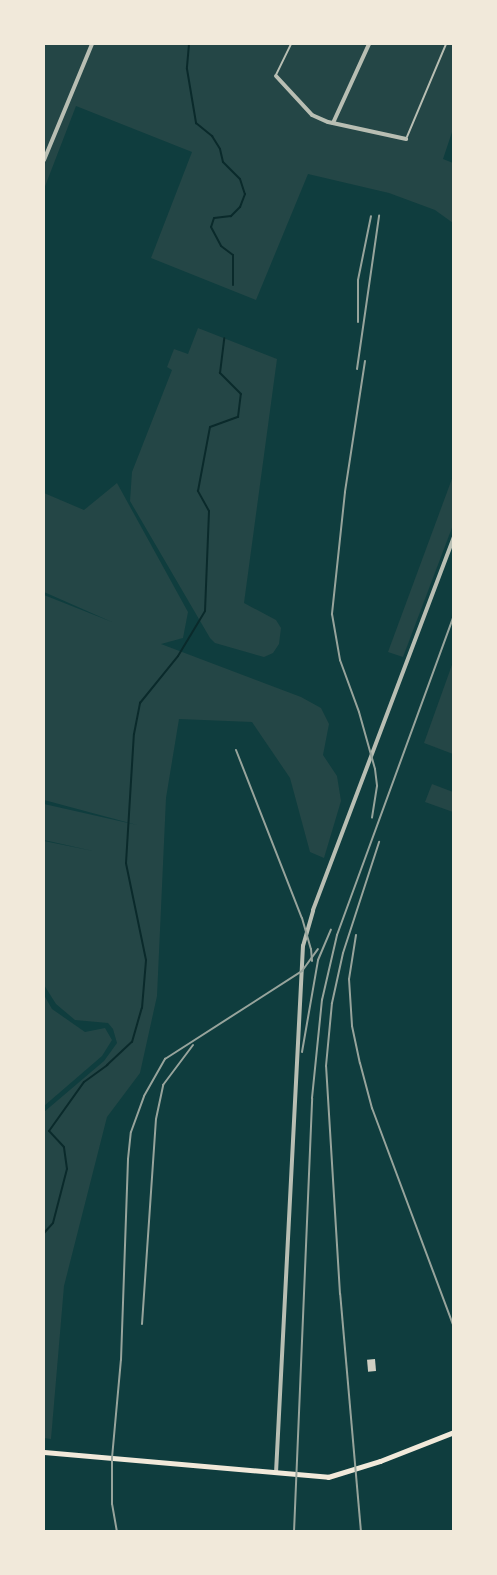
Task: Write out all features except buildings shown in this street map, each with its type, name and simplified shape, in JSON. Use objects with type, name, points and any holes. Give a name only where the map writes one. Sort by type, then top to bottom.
[{"type":"main road","points":[[44,1452],[328,1477],[339,1475],[453,1432]]},
{"type":"street","points":[[44,160],[92,44]]},
{"type":"street","points":[[333,123],[369,44]]},
{"type":"street","points":[[276,76],[312,115],[333,123],[406,139]]},
{"type":"street","points":[[276,1474],[303,946],[313,910],[453,537]]},
{"type":"lane","points":[[276,76],[291,44]]},
{"type":"lane","points":[[406,139],[446,44]]},
{"type":"shaded area","points":[[44,44],[453,44],[453,129],[443,159],[453,163],[453,223],[435,210],[389,193],[308,174],[256,300],[151,258],[192,152],[76,106],[44,189]]},
{"type":"shaded area","points":[[198,328],[277,359],[244,603],[276,620],[281,628],[279,644],[273,653],[264,657],[215,643],[210,638],[130,501],[132,472],[172,370],[167,367],[174,349],[188,354]]},
{"type":"shaded area","points":[[453,476],[453,525],[403,657],[388,652]]},
{"type":"shaded area","points":[[117,483],[188,612],[183,638],[161,644],[301,697],[321,708],[329,724],[323,755],[337,776],[341,801],[324,858],[310,852],[290,778],[252,722],[179,719],[166,798],[157,996],[140,1073],[107,1117],[64,1286],[51,1439],[44,1438],[44,1112],[104,1061],[117,1043],[113,1029],[108,1023],[75,1020],[56,1004],[44,985],[44,841],[93,851],[44,840],[44,804],[137,825],[44,800],[44,595],[112,622],[44,592],[44,493],[84,510]]},
{"type":"shaded area","points":[[453,662],[453,754],[424,743]]},
{"type":"shaded area","points":[[432,784],[453,792],[453,812],[425,802]]},
{"type":"shaded area","points":[[44,995],[52,1009],[85,1032],[105,1028],[112,1040],[102,1056],[44,1106]]},
{"type":"waterway","points":[[189,44],[187,69],[196,123],[212,136],[220,149],[223,162],[240,179],[245,194],[240,207],[231,216],[214,218],[211,227],[221,246],[233,255],[233,285]]},
{"type":"waterway","points":[[44,1233],[53,1223],[67,1169],[64,1147],[49,1131],[84,1082],[132,1042],[142,1008],[146,960],[126,863],[134,734],[140,703],[178,656],[205,611],[209,511],[198,491],[210,427],[238,417],[241,394],[220,373],[224,338]]},
{"type":"railway","points":[[358,322],[358,280],[371,216]]},
{"type":"railway","points":[[357,369],[379,216]]},
{"type":"railway","points":[[365,361],[345,492],[332,614],[340,660],[359,712],[375,769],[377,786],[372,818]]},
{"type":"railway","points":[[294,1532],[312,1098],[322,1000],[337,935],[454,616]]},
{"type":"railway","points":[[236,750],[302,918],[312,961]]},
{"type":"railway","points":[[361,1532],[340,1294],[326,1066],[332,1003],[343,953],[379,842]]},
{"type":"railway","points":[[302,1052],[318,960],[331,930]]},
{"type":"railway","points":[[356,935],[349,979],[352,1026],[360,1063],[372,1108],[454,1327]]},
{"type":"railway","points":[[117,1532],[112,1504],[112,1458],[121,1360],[128,1159],[131,1132],[144,1096],[165,1059],[302,971],[318,949]]},
{"type":"railway","points":[[142,1324],[156,1119],[163,1085],[193,1045]]}]
